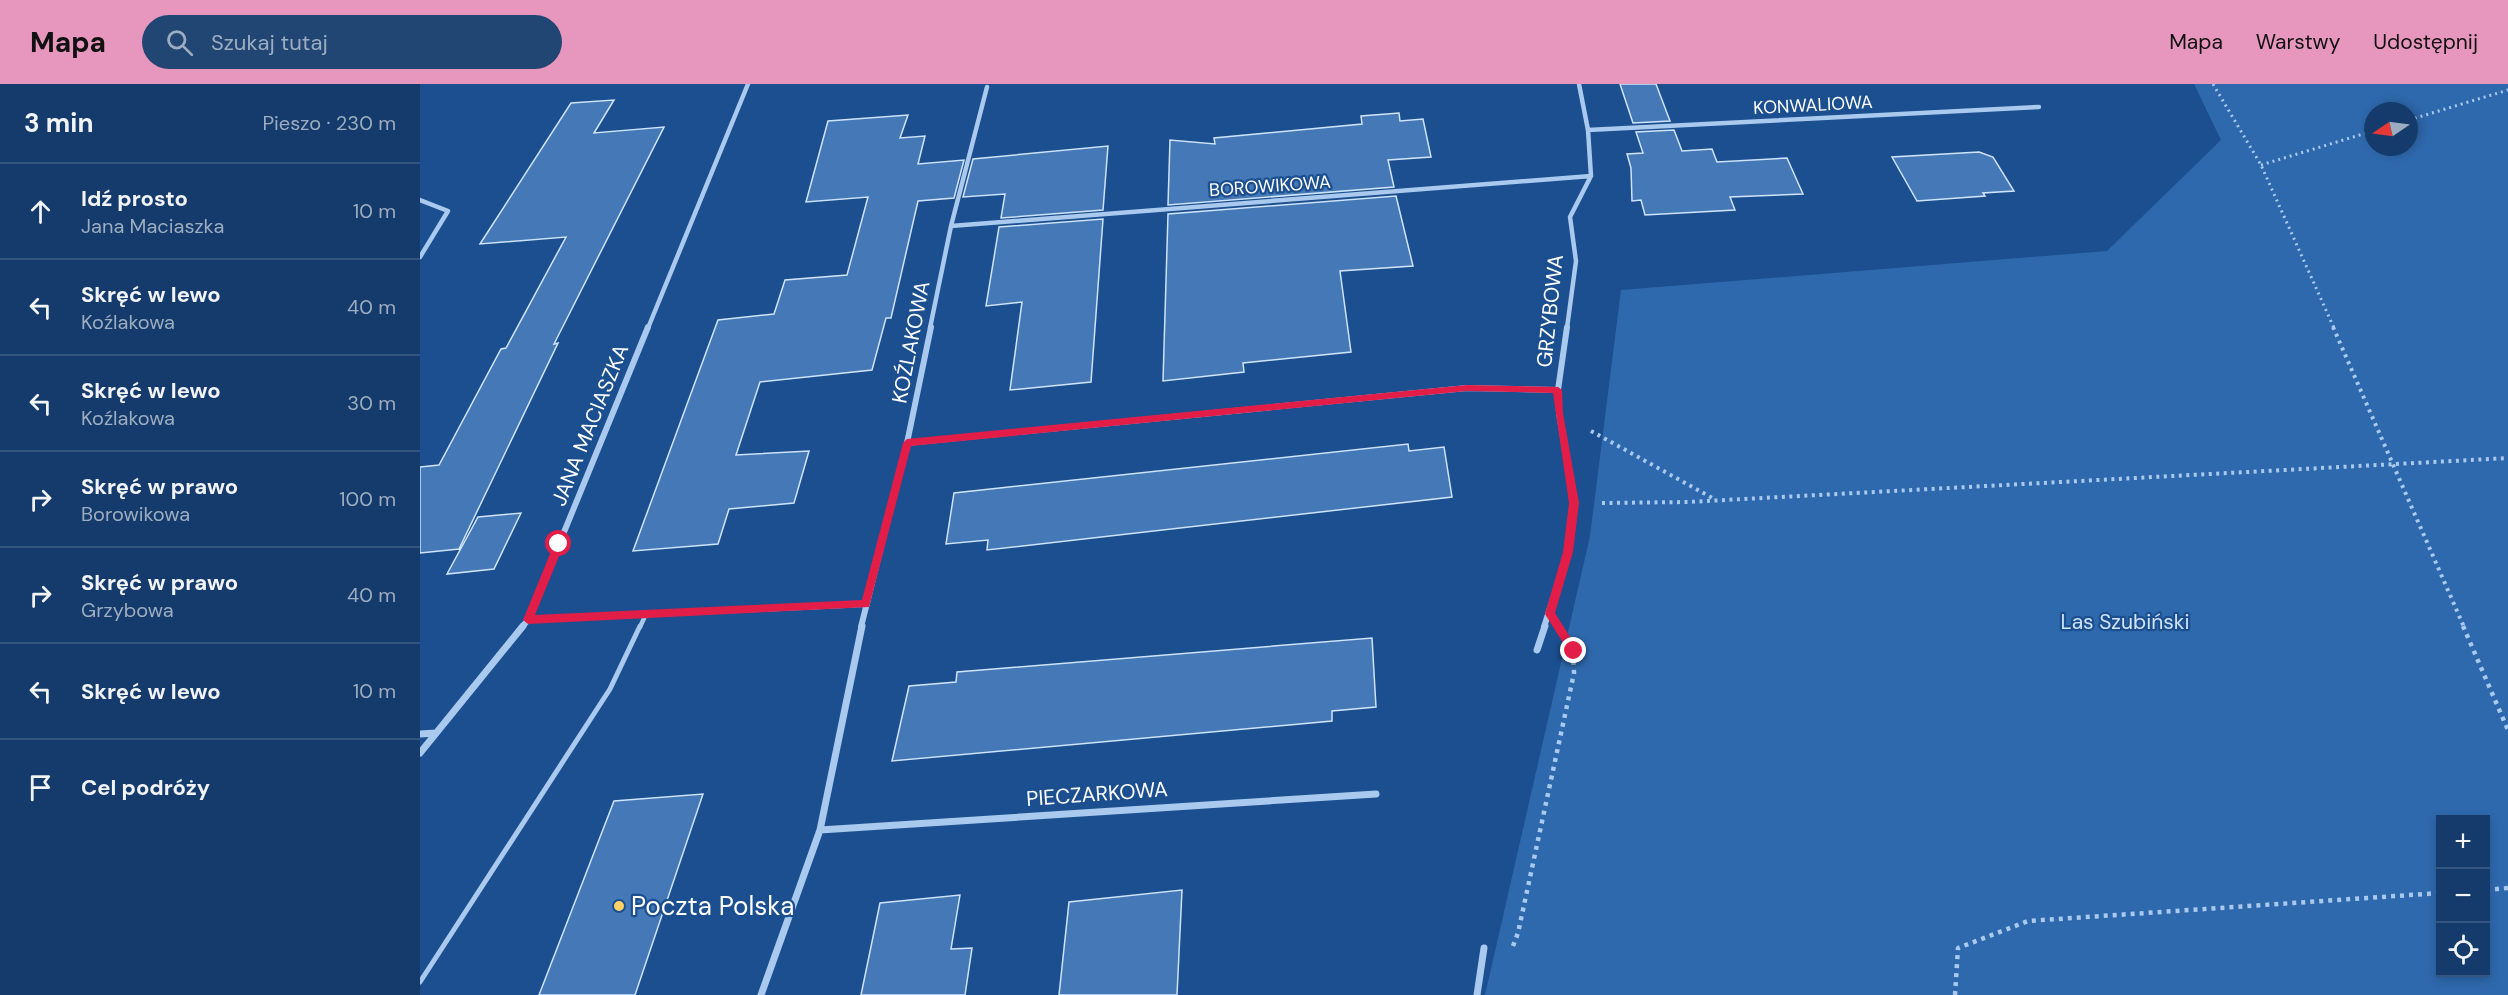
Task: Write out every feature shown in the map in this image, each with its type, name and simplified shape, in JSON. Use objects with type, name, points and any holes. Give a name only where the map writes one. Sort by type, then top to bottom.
[{"type":"street","name":"JANA MACIASZKA","points":[[420,753],[528,620],[747,84]]},
{"type":"street","points":[[1579,84],[1588,129],[1591,176]]},
{"type":"street","name":"KOŹLAKOWA","points":[[760,995],[820,830],[866,604],[907,443],[951,226],[987,87]]},
{"type":"street","name":"KONWALIOWA","points":[[1588,129],[2039,107]]},
{"type":"street","name":"BOROWIKOWA","points":[[951,226],[1591,176]]},
{"type":"street","name":"GRZYBOWA","points":[[1537,650],[1568,552],[1574,503],[1559,413],[1558,390],[1576,261],[1570,217],[1591,176]]},
{"type":"street","points":[[420,200],[448,211],[420,257]]},
{"type":"street","points":[[907,443],[1467,388],[1558,390]]},
{"type":"street","points":[[528,620],[866,604]]},
{"type":"street","points":[[420,734],[436,734]]},
{"type":"street","name":"PIECZARKOWA","points":[[820,830],[1376,794]]},
{"type":"street","points":[[1477,995],[1484,948]]},
{"type":"lane","points":[[420,982],[610,689],[646,614]]},
{"type":"path","points":[[2213,84],[2261,165],[2394,464],[2508,730]]},
{"type":"path","points":[[2418,117],[2508,90]]},
{"type":"path","points":[[2261,165],[2364,134]]},
{"type":"path","points":[[1559,413],[1718,501]]},
{"type":"path","points":[[1574,503],[1718,501],[2508,458]]},
{"type":"path","points":[[1511,952],[1518,933],[1574,673],[1574,651],[1550,614]]},
{"type":"path","points":[[2490,890],[2508,888]]},
{"type":"path","points":[[1955,995],[1958,948],[2028,921],[2436,893]]},
{"type":"green space","name":"Las Szubiński","points":[[2194,84],[2508,84],[2508,995],[1485,995],[1590,536],[1621,290],[2107,251],[2221,140]]},
{"type":"building","points":[[1620,84],[1656,84],[1670,121],[1633,123]]},
{"type":"building","points":[[614,100],[594,133],[664,127],[554,344],[558,343],[459,549],[420,553],[420,467],[439,465],[501,349],[506,348],[566,237],[480,244],[571,103]]},
{"type":"building","points":[[1399,113],[1400,121],[1423,119],[1431,157],[1388,160],[1394,187],[1168,205],[1170,140],[1215,144],[1214,138],[1362,124],[1361,116]]},
{"type":"building","points":[[908,115],[900,138],[925,136],[918,164],[964,160],[954,198],[918,201],[891,318],[886,318],[872,370],[760,382],[736,455],[809,451],[794,503],[729,509],[718,544],[633,551],[718,320],[774,314],[785,280],[847,275],[868,197],[806,202],[828,121]]},
{"type":"building","points":[[1674,130],[1682,151],[1712,149],[1717,162],[1787,158],[1803,194],[1730,197],[1735,210],[1645,215],[1641,200],[1632,201],[1631,168],[1627,154],[1643,153],[1636,132]]},
{"type":"building","points":[[1108,146],[1103,210],[1001,218],[1005,194],[963,197],[973,159]]},
{"type":"building","points":[[1979,152],[1993,157],[2014,191],[1983,193],[1985,196],[1917,201],[1892,157]]},
{"type":"building","points":[[1396,196],[1413,266],[1340,271],[1351,352],[1243,363],[1244,372],[1163,381],[1168,214]]},
{"type":"building","points":[[1103,219],[1091,382],[1010,390],[1022,302],[986,306],[999,227]]},
{"type":"building","points":[[1408,444],[1409,451],[1444,447],[1452,497],[987,550],[988,540],[946,544],[954,493]]},
{"type":"building","points":[[521,513],[494,569],[447,574],[478,517]]},
{"type":"building","points":[[1372,638],[1376,707],[1332,711],[1332,721],[892,761],[909,686],[956,682],[957,672]]},
{"type":"building","name":"Poczta Polska","points":[[703,794],[635,995],[539,995],[614,801]]},
{"type":"building","points":[[1182,890],[1177,995],[1059,995],[1069,902]]},
{"type":"building","points":[[960,895],[951,949],[972,948],[965,995],[861,995],[880,903]]},
{"type":"place","name":"Poczta Polska","points":[[619,906]]},
{"type":"route","points":[[559,544],[528,620],[866,604],[907,443],[1467,388],[1558,390],[1559,413],[1574,503],[1568,552],[1550,614],[1574,651]]}]
